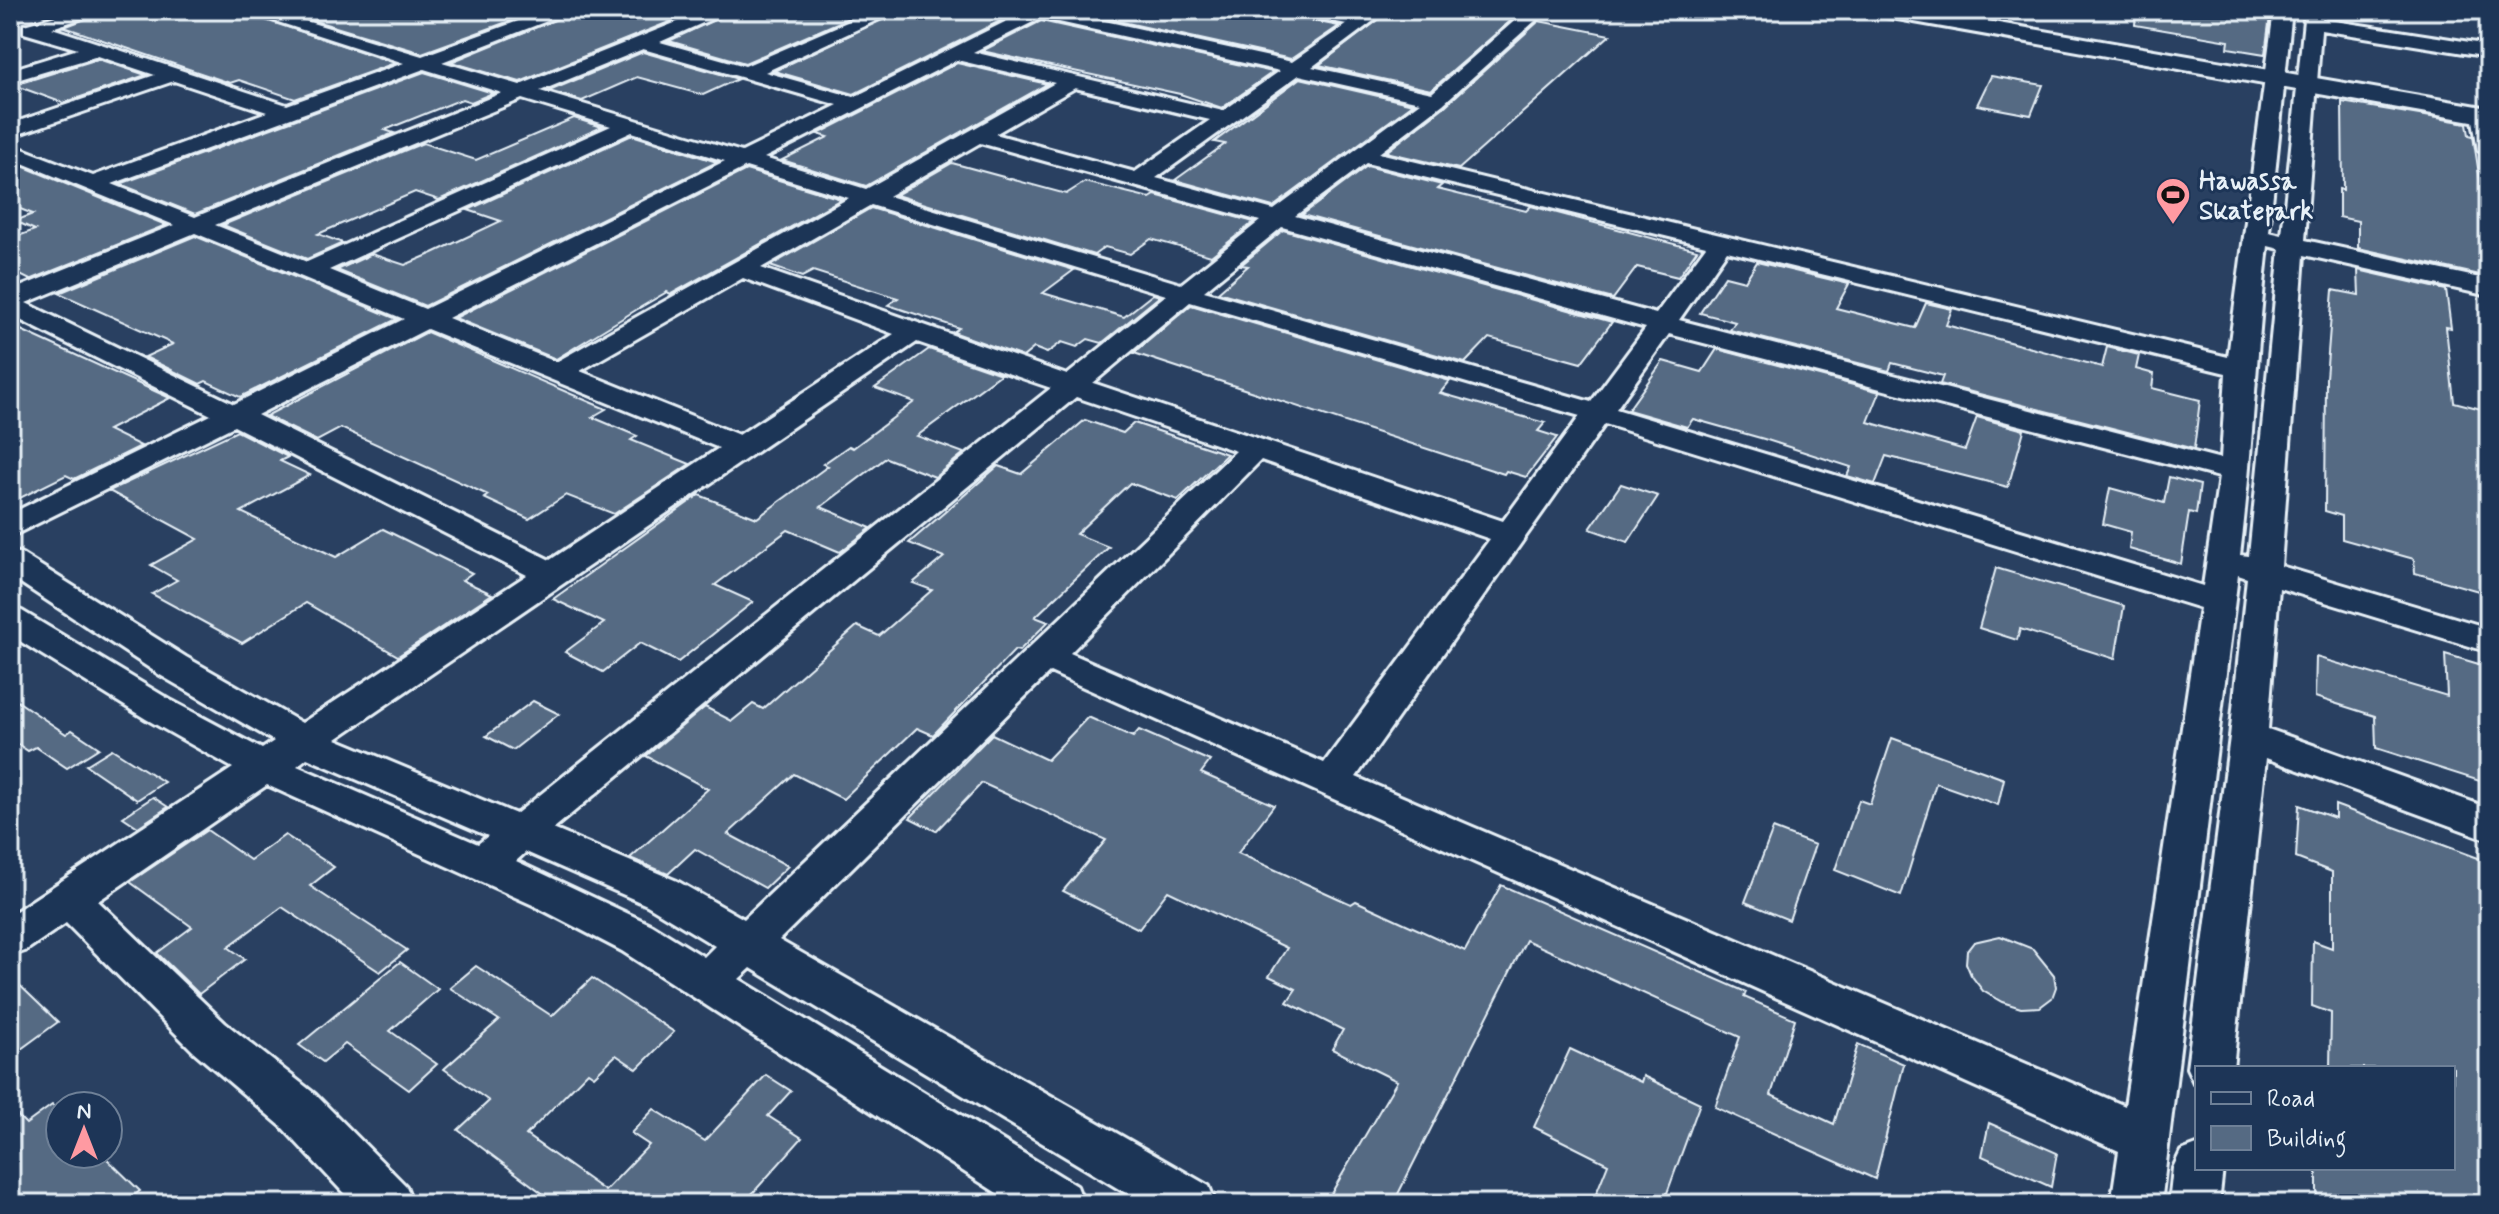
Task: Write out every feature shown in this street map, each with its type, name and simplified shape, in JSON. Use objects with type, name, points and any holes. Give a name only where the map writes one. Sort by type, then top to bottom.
[{"type":"main road","points":[[1886,10],[2292,76]]},
{"type":"main road","points":[[1944,10],[2487,112]]},
{"type":"street","points":[[10,35],[97,10]]},
{"type":"street","points":[[252,10],[1384,353],[1597,412],[2217,602]]},
{"type":"street","points":[[515,10],[539,19]]},
{"type":"street","points":[[93,183],[566,10]]},
{"type":"street","points":[[10,303],[193,225],[723,10]]},
{"type":"street","points":[[744,74],[890,10]]},
{"type":"street","points":[[1300,10],[1362,22]]},
{"type":"street","points":[[1140,179],[1379,10]]},
{"type":"street","points":[[483,864],[1279,217],[1365,156],[1436,100],[1538,10]]},
{"type":"street","points":[[2262,10],[2282,12],[2292,76]]},
{"type":"street","points":[[10,527],[1041,11],[1436,100]]},
{"type":"street","points":[[2210,1066],[2249,737],[2263,572],[2274,241],[2292,76],[2313,17],[2489,51]]},
{"type":"street","points":[[32,28],[287,112]]},
{"type":"street","points":[[641,43],[858,104]]},
{"type":"street","points":[[10,76],[97,50]]},
{"type":"street","points":[[955,54],[1227,118]]},
{"type":"street","points":[[10,131],[174,75]]},
{"type":"street","points":[[557,373],[1072,82]]},
{"type":"street","points":[[2487,112],[2489,150]]},
{"type":"street","points":[[307,271],[631,125]]},
{"type":"street","points":[[978,136],[1663,324],[2235,472]]},
{"type":"street","points":[[10,150],[742,447]]},
{"type":"street","points":[[1365,156],[2240,368]]},
{"type":"street","points":[[2274,241],[2489,288]]},
{"type":"street","points":[[2136,1204],[2235,472],[2240,368],[2274,241]]},
{"type":"street","points":[[1330,784],[1721,243]]},
{"type":"street","points":[[740,269],[914,332],[1509,534]]},
{"type":"street","points":[[10,303],[553,575]]},
{"type":"street","points":[[10,938],[914,332]]},
{"type":"street","points":[[707,982],[1157,548],[1257,447]]},
{"type":"street","points":[[2223,559],[2489,640]]},
{"type":"street","points":[[10,561],[173,666],[304,741],[662,893],[1191,1204]]},
{"type":"street","points":[[10,619],[159,710],[265,768],[483,864],[637,938],[1059,1204]]},
{"type":"street","points":[[1043,655],[1330,784],[1895,1026],[2146,1139]]},
{"type":"street","points":[[2249,737],[2489,824]]},
{"type":"street","points":[[70,900],[209,1037],[298,1110],[388,1204]]},
{"type":"street","points":[[2194,1204],[2198,1170]]},
{"type":"building","points":[[109,10],[238,10],[395,63],[295,99],[239,80],[230,83],[64,27]]},
{"type":"building","points":[[279,10],[540,10],[422,53]]},
{"type":"building","points":[[578,10],[699,10],[520,82],[451,62]]},
{"type":"building","points":[[735,10],[867,10],[745,63],[669,41]]},
{"type":"building","points":[[902,10],[1022,10],[854,94],[774,71]]},
{"type":"building","points":[[1068,10],[1288,10],[1293,17],[1339,26],[1291,59]]},
{"type":"building","points":[[1391,10],[1480,10],[1515,17],[1431,90],[1319,65]]},
{"type":"building","points":[[2136,10],[2231,10],[2270,16],[2265,54],[2228,48],[2229,41],[2135,25]]},
{"type":"building","points":[[1041,21],[1273,72],[1222,108],[1180,94],[982,51]]},
{"type":"building","points":[[1539,21],[1610,35],[1459,169],[1386,152],[1445,106]]},
{"type":"building","points":[[643,52],[738,79],[703,95],[637,77],[582,101],[549,91]]},
{"type":"building","points":[[98,59],[146,75],[63,103],[14,85]]},
{"type":"building","points":[[957,63],[1047,84],[866,186],[782,160],[828,137],[818,134]]},
{"type":"building","points":[[424,72],[493,93],[471,102],[462,99],[385,130],[394,133],[195,214],[120,184]]},
{"type":"building","points":[[1991,76],[2043,85],[2031,115],[1977,105]]},
{"type":"building","points":[[1300,78],[1413,104],[1273,207],[1175,180],[1225,144],[1214,142]]},
{"type":"building","points":[[2342,102],[2467,123],[2469,135],[2473,136],[2489,236],[2489,277],[2358,248],[2358,221],[2339,217],[2339,189],[2343,190]]},
{"type":"building","points":[[574,118],[602,127],[439,200],[415,192],[318,234],[343,243],[307,259],[223,225],[423,143],[476,160]]},
{"type":"building","points":[[632,135],[717,162],[425,306],[337,270],[372,254],[405,265],[433,253],[501,221],[468,210]]},
{"type":"building","points":[[10,161],[166,225],[30,280],[10,270],[10,239],[35,230],[15,221],[33,214],[10,205]]},
{"type":"building","points":[[952,163],[1066,194],[1085,182],[1150,198],[1155,195],[1254,222],[1211,256],[1151,239],[1130,254],[1105,247],[1094,255],[896,195]]},
{"type":"building","points":[[1367,166],[1442,185],[1437,189],[1526,211],[1531,206],[1697,250],[1678,277],[1637,267],[1613,299],[1302,215]]},
{"type":"building","points":[[746,170],[841,199],[671,294],[667,292],[556,359],[455,318]]},
{"type":"building","points":[[871,208],[1074,270],[1043,293],[1124,317],[1153,294],[1160,296],[1102,343],[1088,339],[1077,347],[1062,342],[1047,353],[1034,348],[1023,357],[953,332],[959,328],[888,305],[898,298],[813,271],[802,277],[770,266]]},
{"type":"building","points":[[1283,230],[1612,322],[1581,363],[1489,338],[1465,363],[1218,292],[1248,266],[1241,265]]},
{"type":"building","points":[[195,236],[397,319],[240,397],[206,381],[200,384],[145,357],[173,344],[59,293]]},
{"type":"building","points":[[1757,262],[1849,284],[1836,308],[1915,328],[1926,303],[1952,309],[1946,325],[2102,367],[2107,347],[2139,355],[2136,369],[2154,374],[2152,388],[2200,400],[2194,449],[1940,384],[1943,376],[1892,363],[1889,371],[1730,330],[1735,322],[1700,313],[1725,276],[1745,281]]},
{"type":"building","points":[[2358,270],[2446,290],[2451,328],[2446,327],[2454,402],[2489,411],[2489,594],[2415,573],[2414,559],[2342,539],[2342,516],[2325,511],[2326,378],[2333,290],[2359,295]]},
{"type":"building","points":[[1191,305],[1450,381],[1440,393],[1545,423],[1538,431],[1557,437],[1526,477],[1506,471],[1504,474],[1134,353]]},
{"type":"building","points":[[10,325],[170,398],[108,430],[141,446],[74,479],[66,475],[10,503]]},
{"type":"building","points":[[427,332],[606,409],[592,417],[637,436],[631,440],[690,464],[614,514],[566,495],[529,519],[484,498],[488,495],[341,428],[317,441],[266,416]]},
{"type":"building","points":[[929,349],[1001,374],[917,436],[964,453],[935,477],[886,458],[821,507],[871,528],[840,552],[788,530],[715,585],[753,602],[678,662],[640,643],[603,672],[565,652],[604,623],[553,599],[699,495],[757,518],[828,466],[823,464],[849,446],[853,448],[914,402],[875,388]]},
{"type":"building","points":[[1717,349],[1880,392],[1868,422],[1965,450],[1977,417],[2024,430],[2008,487],[1886,456],[1875,484],[1847,476],[1851,467],[1764,439],[1693,419],[1687,427],[1628,410],[1663,361],[1702,372]]},
{"type":"building","points":[[1085,420],[1123,433],[1134,423],[1227,454],[1178,500],[1130,483],[1076,534],[1109,547],[1035,617],[1048,622],[1019,651],[1015,650],[933,735],[917,728],[843,799],[794,774],[728,834],[788,866],[765,888],[695,849],[668,874],[630,858],[708,789],[646,756],[705,707],[732,721],[753,704],[763,709],[857,626],[879,636],[932,590],[913,583],[944,557],[909,543],[998,466],[1021,474]]},
{"type":"building","points":[[237,431],[288,457],[280,461],[310,475],[241,512],[336,557],[383,529],[472,573],[462,580],[492,594],[398,656],[306,603],[242,643],[152,594],[177,580],[151,565],[198,539],[109,491]]},
{"type":"building","points":[[2169,477],[2200,485],[2196,514],[2189,512],[2181,564],[2129,549],[2131,532],[2103,524],[2110,488],[2164,503]]},
{"type":"building","points":[[1621,484],[1658,496],[1628,542],[1590,529]]},
{"type":"building","points":[[1996,568],[2124,606],[2115,659],[2020,629],[2017,640],[1979,628]]},
{"type":"building","points":[[2445,654],[2489,667],[2489,784],[2376,748],[2375,716],[2315,697],[2316,657],[2447,696]]},
{"type":"building","points":[[10,696],[66,734],[72,730],[99,748],[67,768],[36,747],[28,751],[10,739]]},
{"type":"building","points":[[533,701],[559,714],[513,750],[486,736]]},
{"type":"building","points":[[1088,717],[1133,737],[1139,730],[1210,761],[1201,773],[1274,805],[1238,853],[1351,904],[1356,901],[1465,951],[1501,885],[1746,992],[1744,997],[1795,1019],[1771,1095],[1834,1124],[1858,1044],[1904,1064],[1875,1179],[1715,1107],[1740,1037],[1526,940],[1393,1204],[1325,1204],[1397,1081],[1332,1049],[1343,1030],[1287,1002],[1296,989],[1269,976],[1287,948],[1168,891],[1139,929],[1063,891],[1106,840],[982,783],[936,831],[910,818],[992,734],[1047,760]]},
{"type":"building","points":[[1892,738],[2004,779],[1998,805],[1936,783],[1901,896],[1835,870],[1859,800],[1870,804]]},
{"type":"building","points":[[112,749],[164,782],[137,800],[86,765]]},
{"type":"building","points":[[153,797],[168,807],[138,827],[123,817]]},
{"type":"building","points":[[2299,805],[2335,818],[2335,805],[2489,862],[2489,1050],[2485,1050],[2489,1204],[2317,1204],[2317,1170],[2455,1170],[2455,1066],[2330,1066],[2331,1013],[2312,1006],[2313,941],[2332,948],[2332,872],[2296,858]]},
{"type":"building","points":[[1773,829],[1815,845],[1789,920],[1745,902]]},
{"type":"building","points":[[207,830],[250,860],[285,835],[334,867],[310,886],[407,950],[380,972],[282,907],[228,947],[245,959],[199,994],[157,953],[192,927],[130,882]]},
{"type":"building","points":[[2000,936],[2033,949],[2054,975],[2056,987],[2052,998],[2040,1007],[2021,1008],[2002,1002],[1983,991],[1971,975],[1966,963],[1967,951],[1974,942]]},
{"type":"building","points":[[400,962],[438,989],[390,1031],[437,1064],[409,1090],[345,1044],[323,1062],[299,1045]]},
{"type":"building","points":[[476,966],[552,1016],[592,978],[674,1032],[637,1069],[616,1055],[594,1076],[588,1072],[526,1135],[605,1191],[649,1145],[631,1133],[654,1109],[705,1141],[766,1075],[791,1091],[768,1116],[802,1138],[743,1204],[557,1204],[458,1130],[489,1101],[444,1069],[499,1020],[450,988]]},
{"type":"building","points":[[10,976],[58,1022],[10,1057]]},
{"type":"building","points":[[1570,1049],[1641,1082],[1643,1076],[1700,1103],[1663,1204],[1616,1204],[1596,1194],[1608,1164],[1534,1127]]},
{"type":"building","points":[[10,1108],[26,1124],[44,1111],[44,1170],[118,1170],[140,1191],[123,1204],[10,1204]]},
{"type":"building","points":[[1989,1123],[2057,1153],[2051,1187],[1982,1156]]},
{"type":"place","name":"Hawassa Skatepark","points":[[2173,226]]}]
